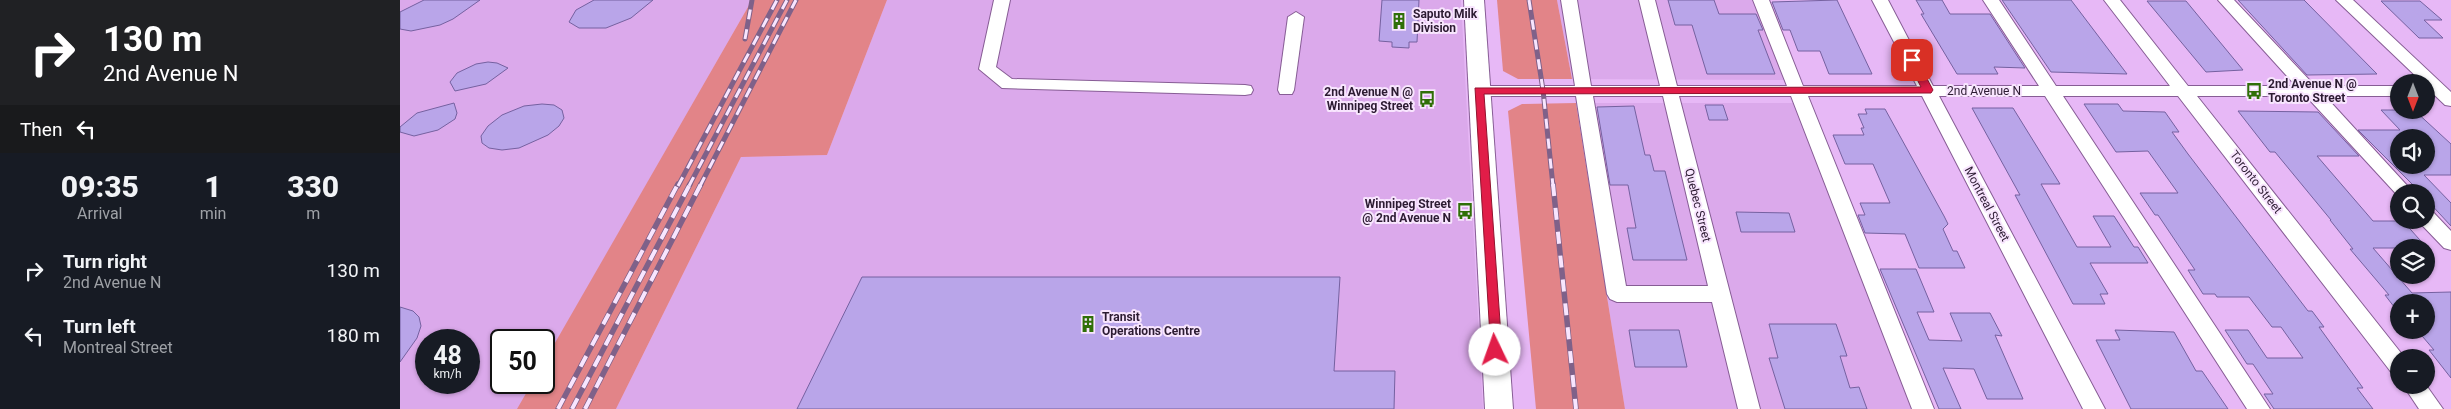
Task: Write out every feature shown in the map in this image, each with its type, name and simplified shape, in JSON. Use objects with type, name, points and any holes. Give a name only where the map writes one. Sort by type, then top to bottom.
[{"type":"main road","points":[[1474,0],[1498,409]]},
{"type":"street","points":[[1002,0],[987,69],[1008,84],[1245,90]]},
{"type":"street","points":[[1569,0],[1617,294],[1720,294]]},
{"type":"street","name":"Quebec Street","points":[[1647,0],[1749,409]]},
{"type":"street","points":[[1762,0],[1923,409]]},
{"type":"street","name":"Montreal Street","points":[[1880,0],[2094,409]]},
{"type":"street","points":[[1991,0],[2259,409]]},
{"type":"street","name":"Toronto Street","points":[[2112,0],[2390,354]]},
{"type":"street","points":[[2226,0],[2396,184]]},
{"type":"street","points":[[2344,0],[2442,93]]},
{"type":"street","points":[[1286,90],[1296,17]]},
{"type":"street","name":"2nd Avenue N","points":[[1479,91],[2390,91]]},
{"type":"street","points":[[2435,226],[2451,243]]},
{"type":"street","points":[[2421,394],[2432,409]]},
{"type":"shaded area","points":[[400,0],[752,0],[555,344],[555,329],[490,329],[490,394],[527,394],[518,409],[400,409]]},
{"type":"shaded area","points":[[752,0],[887,0],[827,155],[741,157],[616,409],[517,409],[526,394],[555,394],[555,343]]},
{"type":"shaded area","points":[[887,0],[1461,0],[1483,409],[616,409],[741,157],[827,155]]},
{"type":"shaded area","points":[[1497,0],[1557,0],[1572,79],[1518,79],[1503,71]]},
{"type":"shaded area","points":[[1557,0],[1755,0],[1786,80],[1572,79]]},
{"type":"shaded area","points":[[1576,103],[1796,103],[1913,409],[1625,409]]},
{"type":"shaded area","points":[[1576,103],[1625,409],[1536,409],[1508,111],[1522,104]]},
{"type":"building","points":[[424,0],[480,0],[453,19],[440,25],[411,31],[400,29],[400,12]]},
{"type":"building","points":[[594,0],[653,0],[631,18],[606,28],[579,28],[569,22],[576,10]]},
{"type":"building","name":"Saputo Milk Division","points":[[1382,0],[1419,0],[1417,42],[1409,42],[1409,48],[1392,47],[1392,42],[1379,41]]},
{"type":"building","points":[[1668,0],[1714,0],[1719,14],[1756,14],[1763,30],[1758,30],[1775,74],[1707,74],[1692,25],[1675,25]]},
{"type":"building","points":[[1837,0],[1872,74],[1829,74],[1820,51],[1798,51],[1790,30],[1783,30],[1772,2]]},
{"type":"building","points":[[1916,0],[1942,0],[1950,14],[1990,14],[2025,68],[1994,67],[1998,74],[1957,74],[1921,14],[1924,14]]},
{"type":"building","points":[[2002,0],[2071,0],[2127,74],[2051,72]]},
{"type":"building","points":[[2238,0],[2304,0],[2377,74],[2307,75]]},
{"type":"building","points":[[2147,1],[2186,1],[2243,70],[2206,72]]},
{"type":"building","points":[[2381,1],[2420,1],[2442,20],[2424,20],[2443,38],[2419,38]]},
{"type":"building","points":[[497,63],[508,68],[486,84],[455,91],[450,82],[457,73],[476,64]]},
{"type":"building","points":[[454,103],[457,113],[455,119],[438,130],[414,136],[400,132],[400,127],[417,113]]},
{"type":"building","points":[[2084,104],[2118,104],[2123,111],[2165,112],[2179,132],[2172,132],[2188,154],[2308,311],[2312,311],[2324,327],[2319,327],[2363,388],[2357,388],[2373,409],[2274,409],[2264,394],[2273,394],[2253,364],[2247,364],[2225,330],[2248,330],[2267,358],[2303,358],[2281,327],[2272,327],[2249,297],[2217,297],[2215,294],[2203,294],[2188,270],[2195,270],[2158,215],[2155,215],[2140,193],[2178,193],[2148,151],[2116,152]]},
{"type":"building","points":[[554,105],[562,110],[564,118],[559,126],[548,135],[519,148],[502,150],[489,148],[482,143],[481,136],[488,126],[502,115],[524,106]]},
{"type":"building","points":[[1705,105],[1723,105],[1728,120],[1709,120]]},
{"type":"building","points":[[1634,106],[1645,155],[1650,155],[1654,171],[1665,171],[1687,260],[1633,260],[1627,228],[1636,228],[1628,185],[1610,185],[1597,107]]},
{"type":"building","points":[[1972,108],[2013,108],[2060,184],[2041,184],[2077,247],[2111,247],[2093,216],[2114,216],[2134,247],[2138,247],[2148,263],[2090,263],[2108,294],[2100,294],[2105,304],[2073,304],[2015,195],[2020,195]]},
{"type":"building","points":[[1865,109],[1885,109],[1944,216],[1948,224],[1943,229],[1953,251],[1957,251],[1965,268],[1919,268],[1905,234],[1865,233],[1858,215],[1865,215],[1860,203],[1890,203],[1873,164],[1845,164],[1833,135],[1864,135],[1861,128],[1864,128],[1858,114],[1867,114]]},
{"type":"building","points":[[2381,110],[2390,110],[2390,119],[2424,119],[2435,129],[2399,129]]},
{"type":"building","points":[[2238,111],[2318,112],[2359,156],[2317,156],[2373,221],[2390,221],[2390,229],[2410,229],[2419,239],[2390,239],[2390,248],[2373,248],[2390,268],[2390,284],[2404,284],[2412,293],[2451,292],[2451,378],[2435,358],[2435,349],[2425,339],[2435,339],[2435,294],[2390,294],[2390,302],[2385,295],[2389,295],[2350,249],[2353,249],[2331,220],[2275,152],[2270,152]]},
{"type":"building","points":[[2435,129],[2451,144],[2451,175],[2424,175],[2433,184],[2412,184],[2402,174],[2435,174]]},
{"type":"building","points":[[2358,130],[2390,130],[2390,162]]},
{"type":"building","points":[[2435,186],[2451,203],[2451,226],[2435,209]]},
{"type":"building","points":[[1736,212],[1789,213],[1795,232],[1741,232]]},
{"type":"building","points":[[1880,269],[1916,269],[1934,312],[1917,312],[1929,340],[1962,341],[1950,313],[1990,313],[2002,336],[1995,335],[2023,399],[1987,399],[1974,369],[1943,368],[1961,409],[1939,409]]},
{"type":"building","name":"Transit Operations Centre","points":[[862,277],[1340,277],[1334,371],[1395,371],[1394,409],[797,409]]},
{"type":"building","points":[[400,307],[413,311],[419,317],[421,326],[420,329],[415,329],[415,341],[400,362]]},
{"type":"building","points":[[1769,324],[1836,324],[1847,356],[1840,356],[1850,388],[1859,387],[1867,409],[1785,409],[1769,358],[1778,358]]},
{"type":"building","points":[[1629,330],[1679,330],[1687,367],[1635,367]]},
{"type":"building","points":[[2115,330],[2174,332],[2196,371],[2202,371],[2228,409],[2131,409],[2096,340],[2120,340]]},
{"type":"railway","points":[[745,39],[752,0]]},
{"type":"railway","points":[[678,186],[777,0]]},
{"type":"railway","points":[[689,186],[787,0]]},
{"type":"railway","points":[[700,186],[796,0]]},
{"type":"railway","points":[[1529,0],[1543,90],[1553,186]]},
{"type":"railway","points":[[558,409],[678,184]]},
{"type":"railway","points":[[572,409],[690,184]]},
{"type":"railway","points":[[585,409],[701,184]]},
{"type":"railway","points":[[1553,184],[1576,409]]},
{"type":"place","name":"Saputo Milk Division","points":[[1399,21]]},
{"type":"place","name":"2nd Avenue N @ Toronto Street","points":[[2254,91]]},
{"type":"place","name":"2nd Avenue N @ Winnipeg Street","points":[[1427,99]]},
{"type":"place","name":"Winnipeg Street @ 2nd Avenue N","points":[[1465,211]]},
{"type":"place","name":"Transit Operations Centre","points":[[1088,324]]},
{"type":"route","points":[[1495,350],[1479,91],[1928,90],[1912,60]]}]
